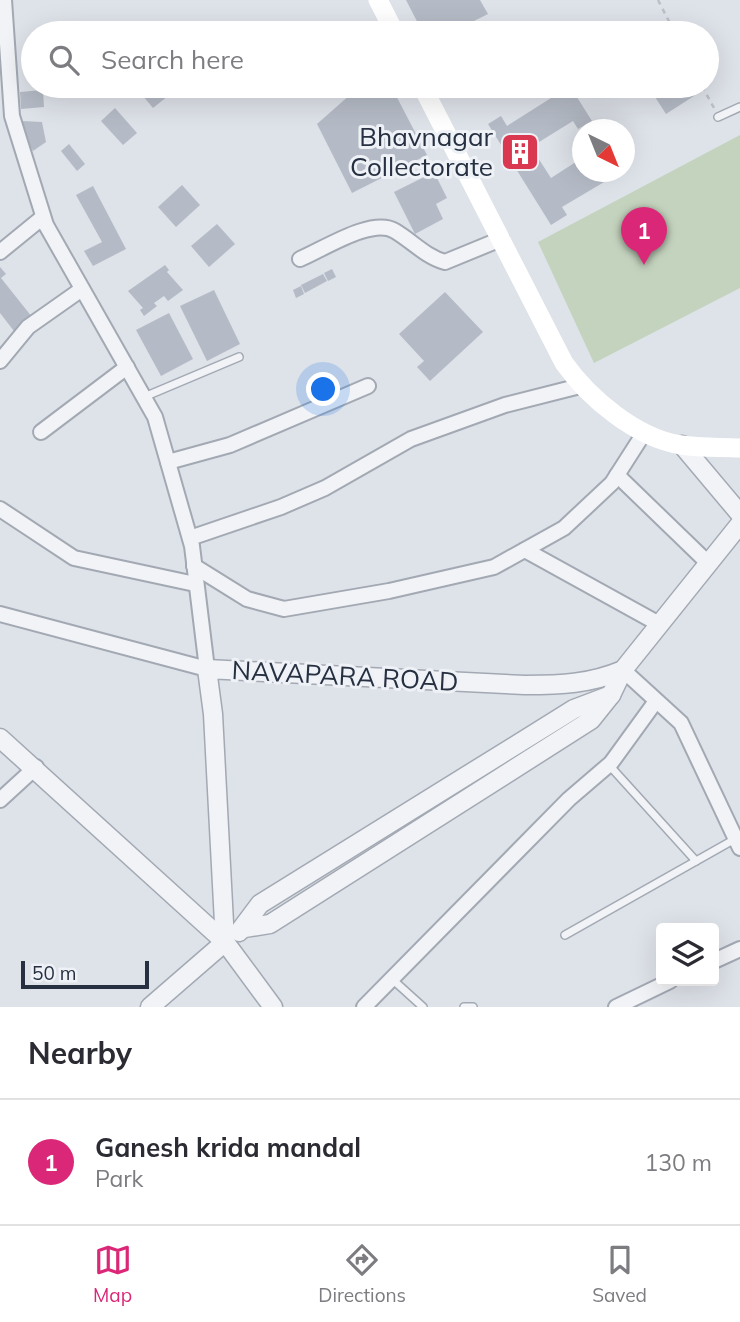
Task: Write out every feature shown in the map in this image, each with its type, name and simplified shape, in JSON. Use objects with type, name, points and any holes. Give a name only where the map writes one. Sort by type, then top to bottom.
[{"type":"main road","points":[[378,0],[389,21]]},
{"type":"main road","points":[[428,98],[564,363],[580,386],[644,433],[682,445],[740,448]]},
{"type":"street","points":[[0,614],[207,669],[190,538],[155,416],[43,217],[12,116],[4,0]]},
{"type":"street","points":[[0,252],[43,217]]},
{"type":"street","points":[[300,259],[374,226],[389,228],[436,260],[445,262],[501,239]]},
{"type":"street","points":[[0,361],[28,327],[82,289]]},
{"type":"street","points":[[41,432],[127,368]]},
{"type":"street","points":[[168,462],[230,444],[368,386]]},
{"type":"street","points":[[190,538],[281,507],[325,488],[411,439],[505,405],[580,386]]},
{"type":"street","points":[[194,566],[247,599],[284,609],[389,591],[494,566],[564,528],[617,475],[644,433]]},
{"type":"street","points":[[682,445],[740,514]]},
{"type":"street","points":[[617,475],[708,563]]},
{"type":"street","points":[[0,509],[74,558],[195,584]]},
{"type":"street","points":[[150,1007],[244,928],[270,924],[591,720],[611,695],[622,670],[740,524]]},
{"type":"street","points":[[524,550],[659,624]]},
{"type":"street","name":"NAVAPARA ROAD","points":[[225,942],[213,714],[207,669],[525,685],[572,685],[600,679],[622,670]]},
{"type":"street","points":[[622,670],[681,723],[738,843]]},
{"type":"street","points":[[364,1007],[569,799],[609,765],[656,701]]},
{"type":"street","points":[[0,737],[225,942],[273,1007]]},
{"type":"street","points":[[0,800],[36,767]]},
{"type":"street","points":[[719,959],[740,949]]},
{"type":"street","points":[[615,1007],[659,986]]},
{"type":"lane","points":[[718,117],[740,107]]},
{"type":"lane","points":[[144,397],[239,357]]},
{"type":"lane","points":[[609,765],[696,861]]},
{"type":"lane","points":[[565,935],[696,861],[738,843]]},
{"type":"lane","points":[[392,979],[423,1007]]},
{"type":"lane","points":[[464,1007],[472,1007]]},
{"type":"path","points":[[658,0],[669,21]]},
{"type":"path","points":[[708,98],[718,117]]},
{"type":"green space","points":[[740,135],[740,288],[594,363],[538,242]]},
{"type":"building","points":[[406,0],[480,0],[488,14],[474,21],[417,21]]},
{"type":"building","points":[[20,92],[21,98],[43,98],[44,107],[21,109]]},
{"type":"building","points":[[145,98],[166,98],[153,108]]},
{"type":"building","points":[[346,98],[397,98],[427,155],[352,193],[317,124]]},
{"type":"building","name":"Bhavnagar Collectorate","points":[[551,98],[578,98],[591,119],[572,119],[572,122],[531,147],[551,178],[572,164],[572,182],[604,182],[562,207],[567,215],[551,225],[488,124],[501,116],[507,126]]},
{"type":"building","points":[[656,98],[691,98],[666,114]]},
{"type":"building","points":[[115,108],[137,133],[123,145],[101,121]]},
{"type":"building","points":[[22,121],[42,122],[46,142],[33,151],[23,135]]},
{"type":"building","points":[[69,144],[85,164],[77,171],[61,151]]},
{"type":"building","points":[[434,172],[447,198],[436,204],[443,219],[415,234],[394,192]]},
{"type":"building","points":[[182,185],[200,205],[176,227],[158,207]]},
{"type":"building","points":[[93,186],[126,249],[93,266],[84,251],[102,242],[76,195]]},
{"type":"building","points":[[217,224],[235,244],[209,267],[191,246]]},
{"type":"building","points":[[165,265],[169,270],[167,272],[183,290],[168,301],[164,296],[154,303],[157,306],[144,316],[140,310],[143,308],[128,291]]},
{"type":"building","points":[[0,267],[6,274],[1,278],[32,317],[14,331],[0,313]]},
{"type":"building","points":[[332,269],[336,277],[328,281],[324,273]]},
{"type":"building","points":[[323,274],[327,281],[305,293],[301,285]]},
{"type":"building","points":[[301,286],[304,294],[296,298],[293,290]]},
{"type":"building","points":[[214,290],[240,344],[207,361],[180,306]]},
{"type":"building","points":[[445,292],[483,332],[430,381],[417,367],[424,361],[399,334]]},
{"type":"building","points":[[169,313],[193,359],[161,376],[136,330]]},
{"type":"place","name":"Bhavnagar Collectorate","points":[[520,152]]},
{"type":"place","name":"Ganesh krida mandal","points":[[644,265]]}]
